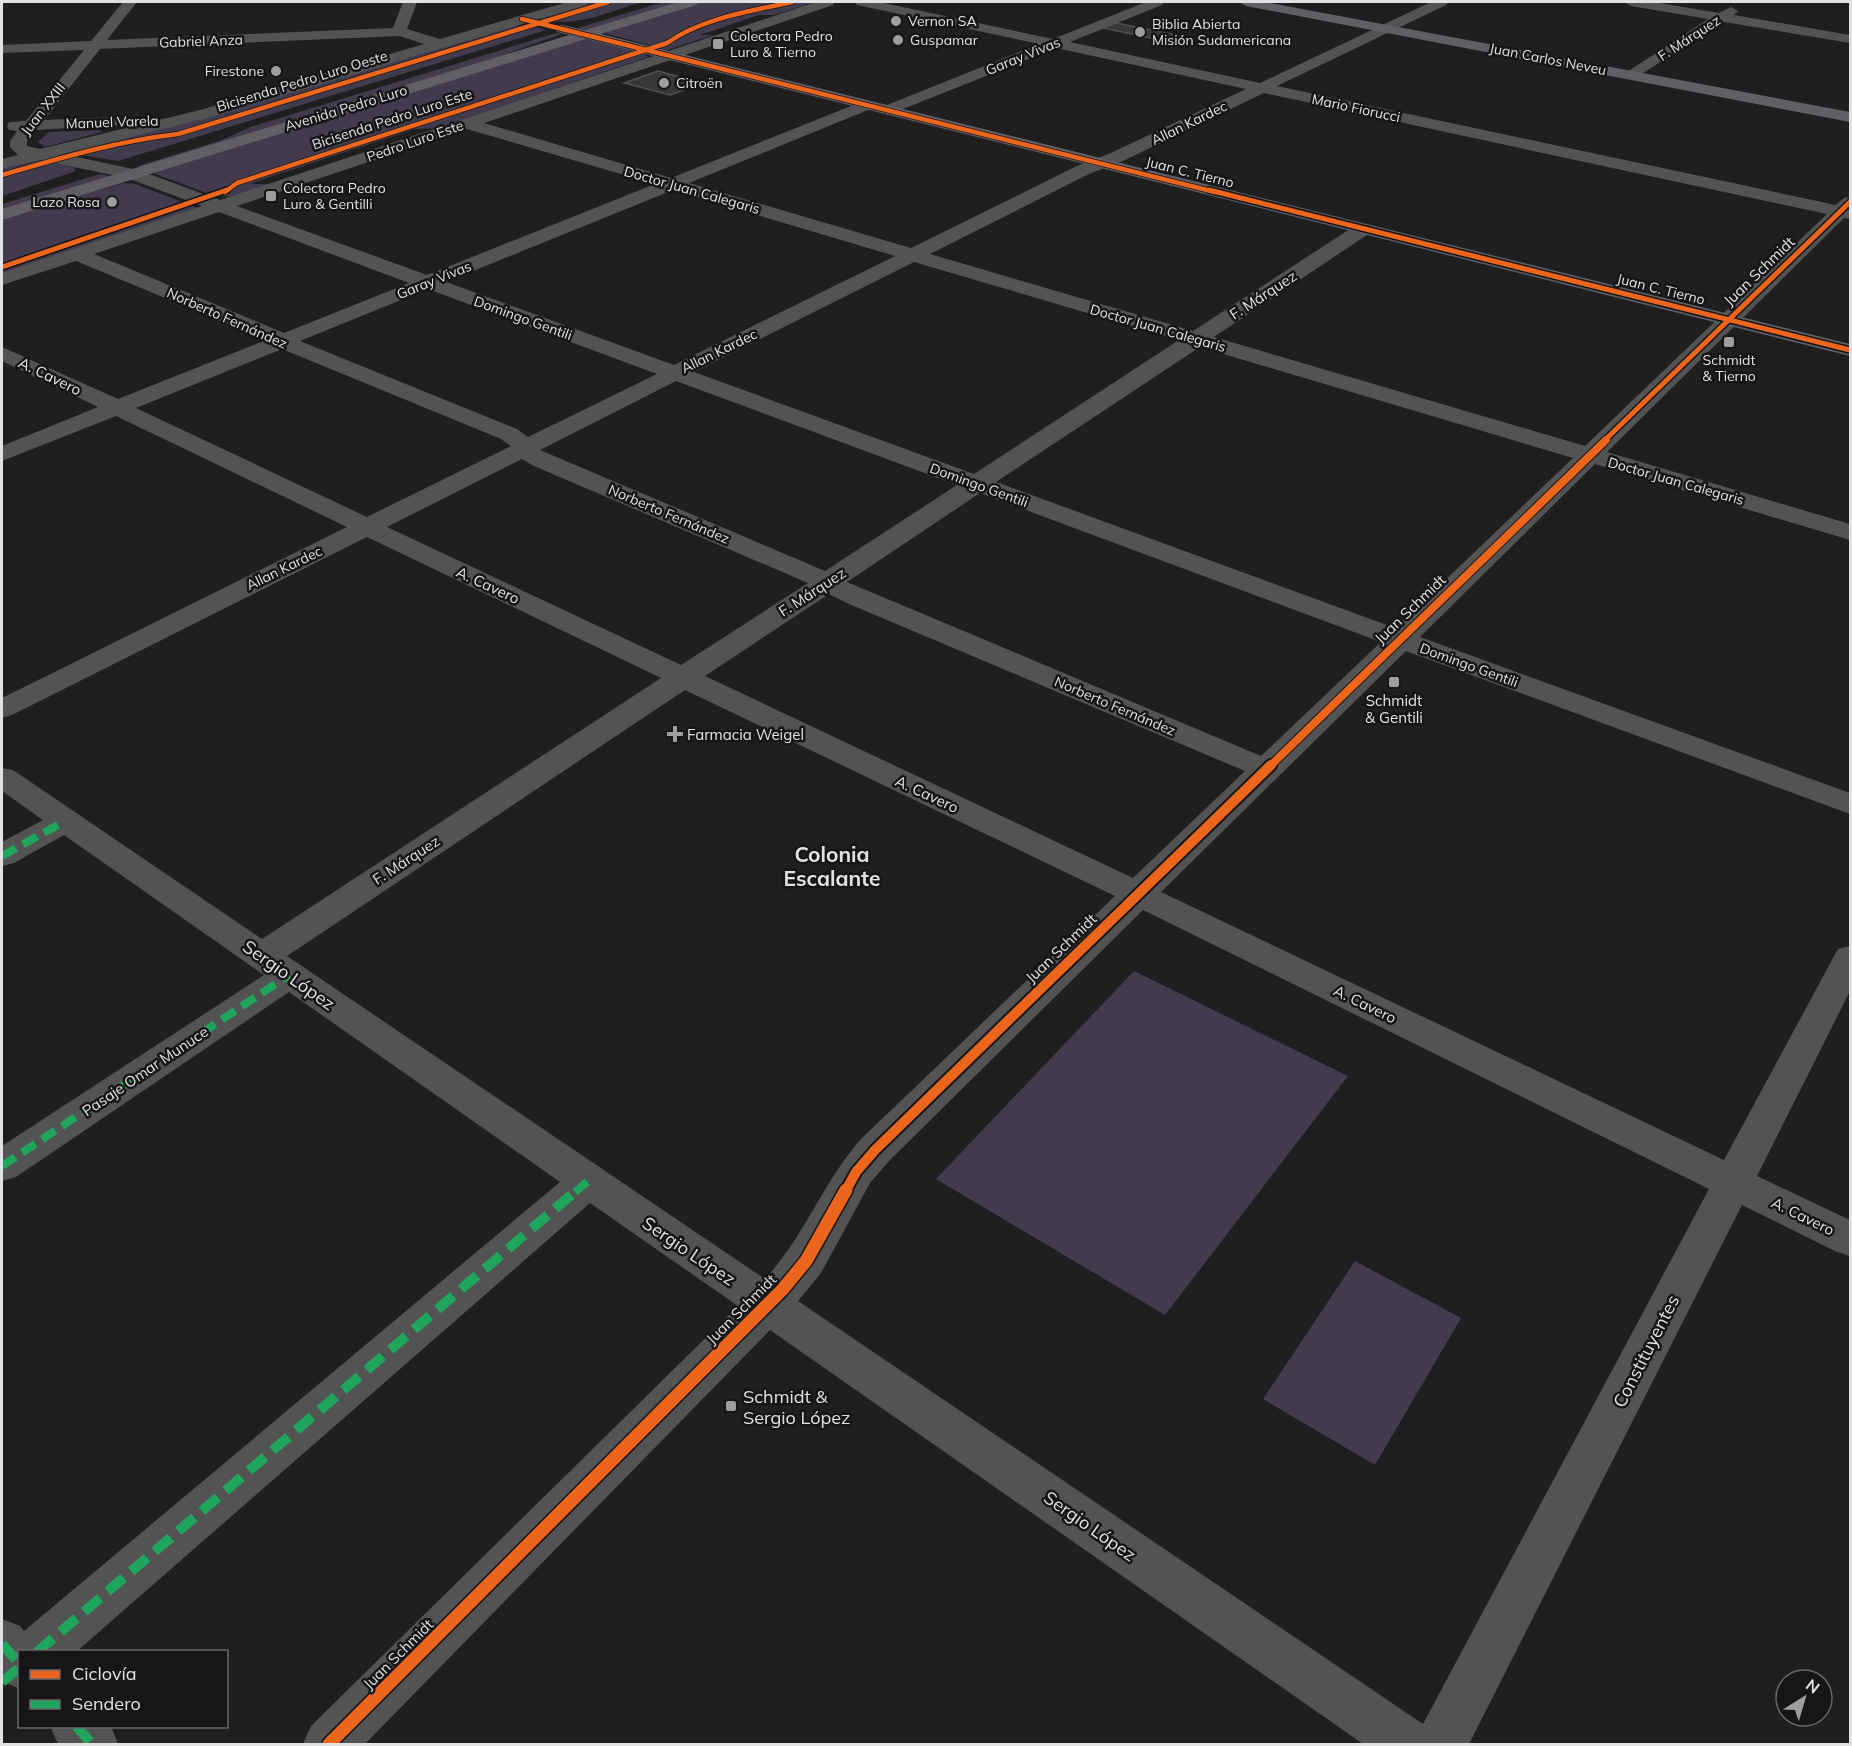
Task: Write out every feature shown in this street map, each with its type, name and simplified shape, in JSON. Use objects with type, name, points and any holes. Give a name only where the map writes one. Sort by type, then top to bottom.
[{"type":"main road","name":"Avenida Pedro Luro","points":[[2,200],[654,2]]},
{"type":"main road","name":"Avenida Pedro Luro","points":[[2,215],[691,2]]},
{"type":"main road","name":"Juan Carlos Neveu","points":[[1246,2],[1851,117]]},
{"type":"main road","name":"Juan C. Tierno","points":[[562,29],[1851,350]]},
{"type":"street","name":"Juan XXIII","points":[[107,168],[37,155],[23,151],[18,145],[30,126],[130,2]]},
{"type":"street","points":[[401,32],[400,29],[410,2]]},
{"type":"street","points":[[2,164],[187,119],[581,2]]},
{"type":"street","name":"Pedro Luro Este","points":[[2,279],[828,2]]},
{"type":"street","name":"Mario Fiorucci","points":[[862,2],[1847,210]]},
{"type":"street","name":"Garay Vivas","points":[[888,110],[1157,2]]},
{"type":"street","name":"Allan Kardec","points":[[2,709],[911,255],[1441,2]]},
{"type":"street","points":[[1631,2],[1851,39]]},
{"type":"street","name":"F. Márquez","points":[[1632,75],[1747,2]]},
{"type":"street","name":"Juan C. Tierno","points":[[522,19],[562,29]]},
{"type":"street","name":"Gabriel Anza","points":[[2,49],[401,32],[433,46]]},
{"type":"street","points":[[375,33],[433,46]]},
{"type":"street","name":"Garay Vivas","points":[[2,454],[867,105]]},
{"type":"street","name":"Manuel Varela","points":[[2,127],[187,119]]},
{"type":"street","name":"Doctor Juan Calegaris","points":[[466,123],[1851,532]]},
{"type":"street","name":"Domingo Gentili","points":[[107,168],[132,174],[1851,804]]},
{"type":"street","name":"Juan Schmidt","points":[[329,1744],[767,1304],[806,1261],[865,1160],[1729,320],[1847,210]]},
{"type":"street","name":"F. Márquez","points":[[275,966],[683,677],[1363,229]]},
{"type":"street","name":"Norberto Fernández","points":[[76,254],[509,434],[520,440],[530,455],[542,461],[827,582],[870,603],[1266,769]]},
{"type":"street","name":"A. Cavero","points":[[2,353],[1138,894],[1851,1239]]},
{"type":"street","name":"Sergio López","points":[[2,777],[1407,1744]]},
{"type":"street","points":[[2,856],[65,821]]},
{"type":"street","name":"Constituyentes","points":[[1441,1744],[1851,958]]},
{"type":"street","name":"Pasaje Omar Munuce","points":[[2,1166],[275,966]]},
{"type":"street","points":[[39,1650],[588,1181]]},
{"type":"street","points":[[2,1644],[18,1663]]},
{"type":"street","points":[[2,1682],[18,1667]]},
{"type":"street","points":[[78,1728],[92,1744]]},
{"type":"shaded area","points":[[593,2],[642,2],[578,21],[552,21],[539,18]]},
{"type":"shaded area","points":[[663,2],[680,2],[586,30],[578,28]]},
{"type":"shaded area","points":[[700,2],[815,2],[774,15],[759,15],[700,35],[713,35],[667,50],[604,33]]},
{"type":"shaded area","points":[[527,25],[546,30],[118,161],[68,153],[511,26]]},
{"type":"shaded area","points":[[556,33],[562,34],[481,63],[141,167],[138,166],[219,141],[251,127]]},
{"type":"shaded area","points":[[585,39],[644,53],[648,57],[438,128],[415,129],[249,184],[271,184],[235,196],[217,197],[153,173]]},
{"type":"shaded area","points":[[99,130],[102,132],[45,147],[38,142],[49,132]]},
{"type":"shaded area","points":[[38,160],[73,167],[76,171],[2,196],[2,169]]},
{"type":"shaded area","points":[[100,174],[111,176],[2,211],[2,204]]},
{"type":"shaded area","points":[[123,183],[135,184],[198,208],[2,275],[2,219]]},
{"type":"shaded area","points":[[1134,971],[1348,1076],[1165,1315],[936,1179]]},
{"type":"shaded area","points":[[1355,1261],[1461,1318],[1375,1465],[1263,1399]]},
{"type":"building","name":"Biblia Abierta Misión Sudamericana","points":[[1116,23],[1177,35],[1165,41],[1103,28]]},
{"type":"building","name":"Citroën","points":[[658,71],[703,83],[670,95],[624,83]]},
{"type":"marked path","points":[[2,856],[65,821]]},
{"type":"marked path","points":[[2,1166],[289,975]]},
{"type":"marked path","points":[[39,1650],[588,1181]]},
{"type":"marked path","points":[[2,1644],[18,1662]]},
{"type":"marked path","points":[[2,1682],[18,1669]]},
{"type":"marked path","points":[[78,1728],[92,1744]]},
{"type":"cycle path","name":"Bicisenda Pedro Luro Oeste","points":[[2,175],[70,155],[145,138],[178,134],[608,2]]},
{"type":"cycle path","name":"Bicisenda Pedro Luro Este","points":[[2,267],[223,193],[237,183],[667,43],[681,33],[742,13],[792,2]]},
{"type":"cycle path","points":[[522,19],[1850,350]]},
{"type":"cycle path","points":[[329,1744],[782,1290],[806,1261],[856,1172],[875,1150],[1850,202]]},
{"type":"place","name":"Vernon SA","points":[[896,21]]},
{"type":"place","name":"Biblia Abierta Misión Sudamericana","points":[[1140,32]]},
{"type":"place","name":"Guspamar","points":[[898,40]]},
{"type":"place","name":"Colectora Pedro Luro & Tierno","points":[[718,44]]},
{"type":"place","name":"Firestone","points":[[276,71]]},
{"type":"place","name":"Citroën","points":[[664,83]]},
{"type":"place","name":"Colectora Pedro Luro & Gentilli","points":[[271,196]]},
{"type":"place","name":"Lazo Rosa","points":[[112,202]]},
{"type":"place","name":"Schmidt & Tierno","points":[[1729,342]]},
{"type":"place","name":"Schmidt & Gentili","points":[[1394,682]]},
{"type":"place","name":"Farmacia Weigel","points":[[675,734]]},
{"type":"place","name":"Schmidt & Sergio López","points":[[731,1406]]},
{"type":"district","name":"Colonia Escalante","points":[[832,866]]}]
